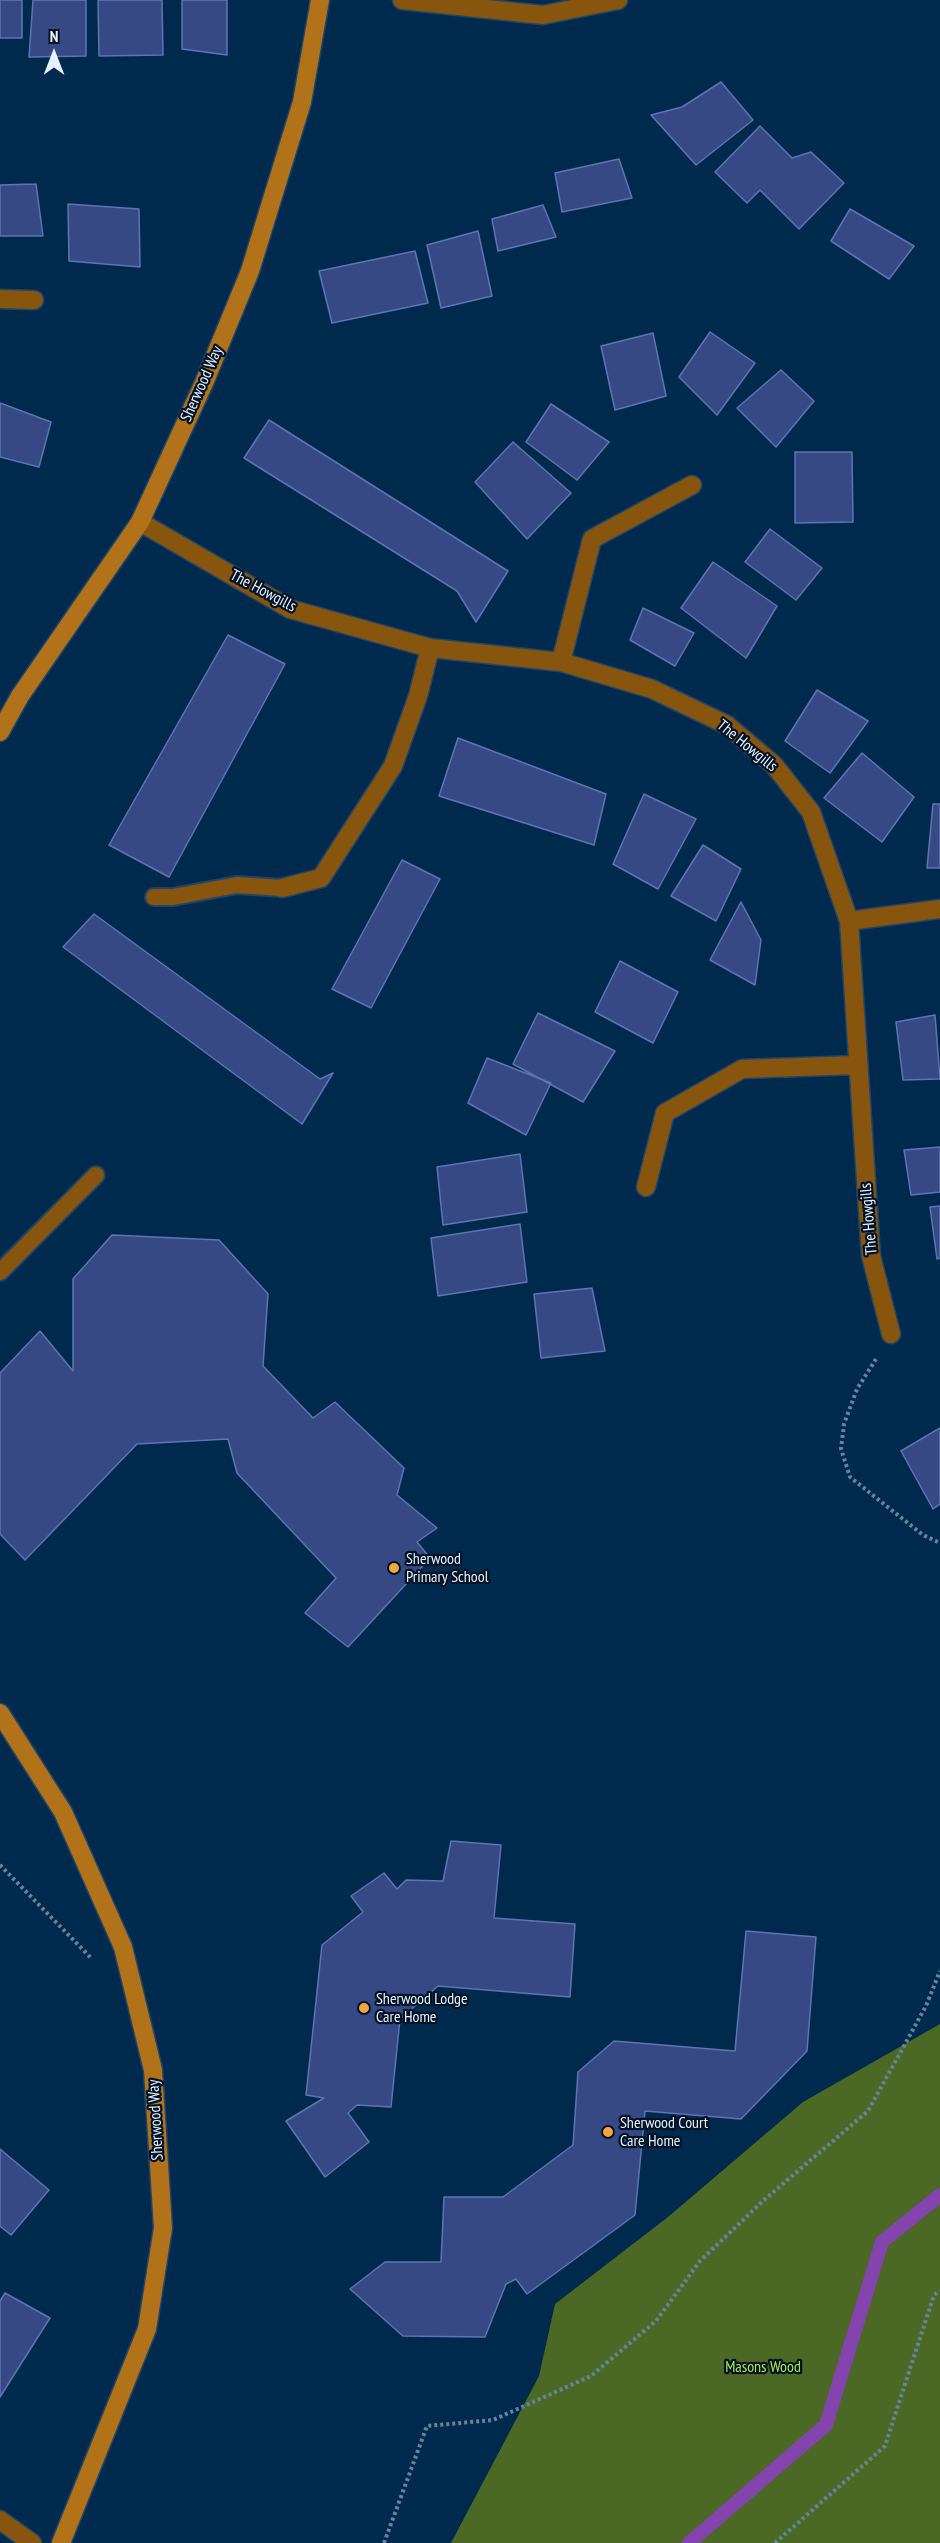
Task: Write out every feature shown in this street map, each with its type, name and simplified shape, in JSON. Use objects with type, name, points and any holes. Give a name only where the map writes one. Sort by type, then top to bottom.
[{"type":"street","name":"Sherwood Way","points":[[0,732],[20,696],[140,522],[204,383],[250,271],[302,102],[320,0]]},
{"type":"street","points":[[402,0],[543,15],[618,0]]},
{"type":"street","points":[[0,299],[34,300]]},
{"type":"street","points":[[561,662],[592,539],[692,485]]},
{"type":"street","name":"The Howgills","points":[[140,522],[290,609],[430,648],[561,662],[652,689],[727,725],[774,765],[812,812],[849,921],[871,1256],[891,1334]]},
{"type":"street","points":[[282,888],[321,878],[393,766],[418,696],[430,648]]},
{"type":"street","points":[[849,921],[940,909]]},
{"type":"street","points":[[646,1187],[665,1113],[742,1069],[858,1065]]},
{"type":"street","name":"Sherwood Way","points":[[0,1713],[63,1812],[123,1947],[153,2070],[163,2228],[147,2329],[61,2543]]},
{"type":"street","points":[[0,2520],[32,2543]]},
{"type":"lane","points":[[154,897],[173,897],[237,885],[282,888]]},
{"type":"lane","points":[[0,1272],[96,1174]]},
{"type":"path","points":[[891,1334],[857,1389],[844,1424],[842,1449],[850,1477],[923,1534],[940,1544]]},
{"type":"path","points":[[0,1865],[97,1964]]},
{"type":"path","points":[[384,2543],[427,2426],[493,2420],[591,2376],[656,2321],[700,2261],[764,2200],[868,2110],[926,2006],[940,1971]]},
{"type":"path","points":[[775,2543],[885,2446],[934,2295],[940,2291]]},
{"type":"green space","name":"Masons Wood","points":[[940,2024],[940,2543],[451,2543],[539,2376],[555,2304],[668,2217],[803,2102]]},
{"type":"building","points":[[0,0],[22,0],[22,38],[0,38]]},
{"type":"building","points":[[33,0],[86,0],[86,56],[29,57]]},
{"type":"building","points":[[98,0],[162,0],[163,55],[99,56]]},
{"type":"building","points":[[182,0],[227,0],[227,55],[182,49]]},
{"type":"building","points":[[721,82],[753,120],[696,165],[651,115],[682,107]]},
{"type":"building","points":[[760,126],[792,158],[811,152],[844,183],[799,229],[760,190],[747,203],[715,172]]},
{"type":"building","points":[[619,159],[632,198],[562,212],[555,173]]},
{"type":"building","points":[[36,184],[43,236],[0,236],[0,185]]},
{"type":"building","points":[[68,204],[139,209],[140,267],[69,261]]},
{"type":"building","points":[[543,205],[556,237],[498,251],[492,219]]},
{"type":"building","points":[[850,209],[914,246],[889,279],[831,241]]},
{"type":"building","points":[[478,231],[492,296],[441,308],[427,245]]},
{"type":"building","points":[[415,251],[428,303],[332,323],[319,271]]},
{"type":"building","points":[[710,332],[755,363],[717,415],[679,377]]},
{"type":"building","points":[[653,333],[666,396],[615,410],[601,346]]},
{"type":"building","points":[[781,370],[814,401],[776,447],[737,408]]},
{"type":"building","points":[[0,403],[51,422],[39,467],[0,457]]},
{"type":"building","points":[[551,404],[609,442],[577,480],[526,442]]},
{"type":"building","points":[[269,420],[508,571],[476,622],[457,591],[244,458]]},
{"type":"building","points":[[513,442],[571,493],[527,539],[475,482]]},
{"type":"building","points":[[795,452],[852,452],[853,522],[795,523]]},
{"type":"building","points":[[770,529],[822,568],[796,600],[745,562]]},
{"type":"building","points":[[713,562],[777,606],[746,658],[681,608]]},
{"type":"building","points":[[643,608],[694,633],[675,666],[630,640]]},
{"type":"building","points":[[228,635],[285,664],[169,877],[109,845]]},
{"type":"building","points":[[817,690],[868,721],[830,773],[785,741]]},
{"type":"building","points":[[458,738],[606,794],[594,845],[439,796]]},
{"type":"building","points":[[862,753],[914,797],[882,842],[824,798]]},
{"type":"building","points":[[644,794],[696,819],[658,889],[613,864]]},
{"type":"building","points":[[933,804],[940,804],[940,868],[927,868]]},
{"type":"building","points":[[703,845],[741,869],[716,921],[671,896]]},
{"type":"building","points":[[402,860],[440,879],[371,1008],[332,989]]},
{"type":"building","points":[[741,902],[761,940],[755,985],[710,960]]},
{"type":"building","points":[[94,914],[320,1079],[333,1073],[302,1124],[63,947]]},
{"type":"building","points":[[620,961],[678,992],[653,1043],[595,1012]]},
{"type":"building","points":[[538,1013],[615,1051],[583,1102],[513,1064]]},
{"type":"building","points":[[935,1015],[940,1079],[903,1080],[896,1022]]},
{"type":"building","points":[[487,1058],[551,1083],[526,1135],[468,1103]]},
{"type":"building","points":[[940,1147],[940,1192],[911,1195],[904,1150]]},
{"type":"building","points":[[520,1154],[527,1212],[443,1225],[437,1167]]},
{"type":"building","points":[[940,1206],[940,1258],[937,1259],[930,1207]]},
{"type":"building","points":[[520,1224],[527,1282],[438,1296],[431,1238]]},
{"type":"building","name":"Sherwood Primary School","points":[[112,1235],[219,1240],[268,1294],[263,1366],[313,1418],[335,1402],[404,1468],[397,1495],[437,1528],[417,1542],[430,1558],[348,1647],[305,1613],[336,1578],[237,1473],[228,1439],[137,1444],[25,1560],[0,1534],[0,1373],[40,1331],[73,1371],[73,1279]]},
{"type":"building","points":[[592,1288],[605,1351],[541,1358],[534,1294]]},
{"type":"building","points":[[940,1428],[940,1504],[933,1509],[901,1451]]},
{"type":"building","name":"Sherwood Lodge Care Home","points":[[451,1841],[501,1845],[494,1918],[575,1924],[570,1997],[438,1986],[400,2019],[391,2107],[357,2105],[348,2113],[369,2142],[325,2177],[286,2121],[324,2098],[306,2095],[322,1945],[363,1912],[351,1896],[384,1873],[397,1889],[406,1880],[443,1881]]},
{"type":"building","name":"Sherwood Court Care Home","points":[[746,1931],[816,1937],[807,2051],[741,2119],[645,2111],[635,2215],[527,2294],[516,2279],[506,2284],[485,2337],[403,2336],[350,2289],[385,2262],[441,2262],[444,2197],[503,2197],[573,2145],[578,2072],[614,2041],[735,2051]]},
{"type":"building","points":[[0,2149],[49,2190],[11,2235],[0,2226]]},
{"type":"building","points":[[5,2293],[50,2318],[0,2397],[0,2301]]},
{"type":"waterway","points":[[689,2543],[826,2425],[882,2242],[940,2195]]},
{"type":"place","name":"Sherwood Primary School","points":[[394,1568]]},
{"type":"place","name":"Sherwood Lodge Care Home","points":[[364,2008]]},
{"type":"place","name":"Sherwood Court Care Home","points":[[608,2132]]}]
